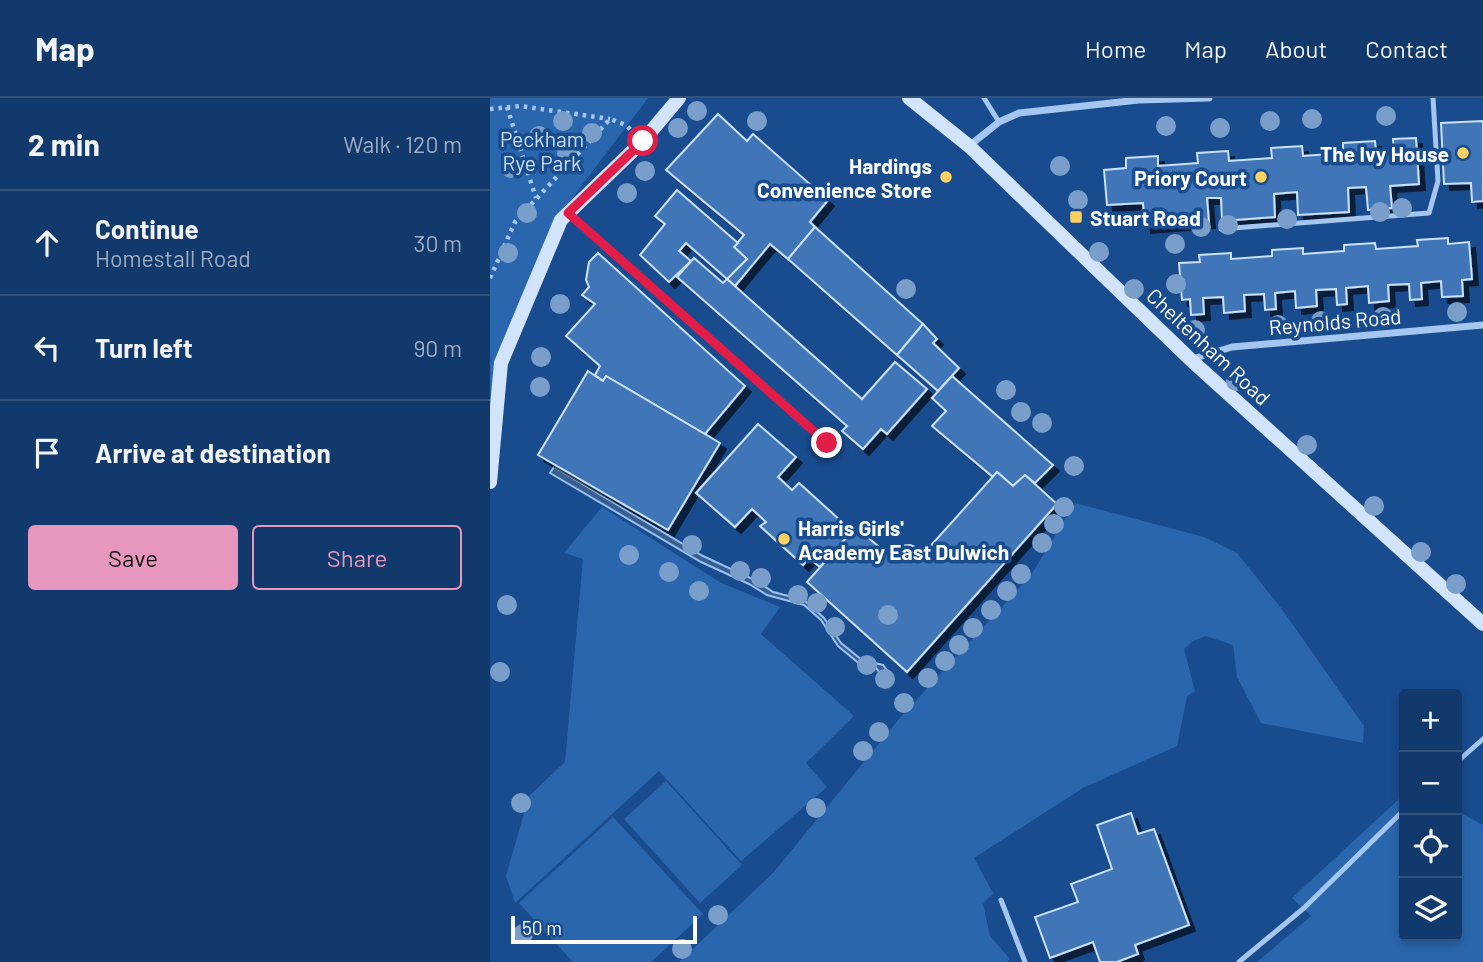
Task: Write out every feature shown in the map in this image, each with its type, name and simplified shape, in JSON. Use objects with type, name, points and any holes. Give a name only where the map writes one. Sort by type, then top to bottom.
[{"type":"street","points":[[490,482],[501,363],[561,220],[643,141],[679,98]]},
{"type":"street","name":"Cheltenham Road","points":[[909,98],[970,146],[1191,360],[1483,624]]},
{"type":"street","points":[[970,146],[999,122],[1018,113],[1139,99],[1209,98]]},
{"type":"street","name":"Reynolds Road","points":[[1191,360],[1232,347],[1483,326]]},
{"type":"lane","points":[[984,98],[999,122]]},
{"type":"lane","points":[[1222,229],[1429,213],[1438,181],[1433,98]]},
{"type":"lane","points":[[568,213],[827,443]]},
{"type":"lane","points":[[1462,758],[1483,739]]},
{"type":"lane","points":[[1239,962],[1304,908],[1399,815]]},
{"type":"lane","points":[[1001,900],[1025,962]]},
{"type":"path","points":[[490,109],[520,106],[610,119],[626,125],[643,141]]},
{"type":"path","points":[[507,107],[536,198]]},
{"type":"path","points":[[490,278],[515,222],[610,119]]},
{"type":"green space","name":"Peckham Rye Park","points":[[490,98],[648,98],[558,217],[499,363],[490,453]]},
{"type":"green space","points":[[1075,503],[1204,537],[1237,553],[1281,608],[1364,726],[1363,743],[1261,723],[1237,677],[1233,645],[1206,636],[1193,641],[1184,649],[1195,691],[1187,696],[1177,746],[1083,788],[974,858],[993,893],[983,904],[990,936],[1009,958],[1008,962],[679,962],[773,873],[899,719],[1031,575]]},
{"type":"green space","points":[[602,507],[721,583],[780,607],[761,634],[854,716],[806,763],[827,787],[741,861],[659,771],[515,903],[506,876],[529,796],[565,762],[583,559],[564,553]]},
{"type":"green space","points":[[666,781],[742,865],[700,903],[624,819]]},
{"type":"green space","points":[[1399,799],[1399,941],[1462,941],[1462,814],[1483,825],[1483,962],[1257,962],[1311,916],[1292,898]]},
{"type":"green space","points":[[613,817],[703,914],[651,962],[573,962],[519,903]]},
{"type":"shaded area","points":[[554,467],[703,556],[757,581],[773,592],[804,600],[824,618],[841,643],[862,660],[883,665],[891,676],[884,679],[876,668],[861,665],[838,646],[821,620],[804,605],[767,595],[701,562],[550,473]]},
{"type":"building","points":[[718,114],[747,141],[753,134],[828,200],[810,222],[815,227],[788,259],[770,244],[735,286],[727,279],[747,259],[734,247],[744,235],[666,170]]},
{"type":"building","name":"The Ivy House","points":[[1483,121],[1483,201],[1472,202],[1471,183],[1444,184],[1441,123]]},
{"type":"building","name":"Priory Court","points":[[1416,138],[1419,184],[1390,186],[1392,208],[1368,210],[1366,187],[1348,188],[1349,212],[1298,215],[1297,192],[1274,194],[1275,217],[1222,221],[1221,198],[1207,198],[1209,222],[1145,227],[1143,203],[1107,205],[1104,170],[1126,168],[1126,158],[1158,156],[1158,166],[1198,163],[1197,153],[1228,151],[1229,161],[1272,158],[1271,148],[1302,146],[1303,156],[1343,153],[1343,143],[1375,141],[1376,151],[1394,150],[1393,139]]},
{"type":"building","points":[[677,190],[738,243],[734,247],[747,259],[727,279],[686,243],[679,251],[691,261],[669,282],[640,255],[665,224],[655,216]]},
{"type":"building","points":[[815,227],[923,324],[897,355],[788,259]]},
{"type":"building","points":[[1448,238],[1448,244],[1469,242],[1472,279],[1462,280],[1463,296],[1442,297],[1441,281],[1421,283],[1422,299],[1410,300],[1409,284],[1388,285],[1389,301],[1369,303],[1368,286],[1346,288],[1347,304],[1337,305],[1336,289],[1316,290],[1317,306],[1296,308],[1295,291],[1275,293],[1276,309],[1265,310],[1264,294],[1244,295],[1245,311],[1224,313],[1223,297],[1203,298],[1204,314],[1191,315],[1190,299],[1182,300],[1179,263],[1200,262],[1199,255],[1231,253],[1231,259],[1272,256],[1272,250],[1303,248],[1303,254],[1344,251],[1344,245],[1375,243],[1376,249],[1418,246],[1417,240]]},
{"type":"building","points":[[598,253],[745,386],[705,434],[606,376],[603,381],[595,375],[600,366],[566,336],[595,304],[582,295],[589,287],[586,280],[589,262]]},
{"type":"building","points":[[694,258],[723,283],[727,279],[862,399],[895,362],[927,389],[887,434],[881,429],[863,449],[842,431],[847,426],[677,277]]},
{"type":"building","points":[[923,324],[937,339],[933,343],[959,368],[938,391],[897,355]]},
{"type":"building","points":[[588,371],[603,381],[606,376],[720,443],[668,530],[538,455]]},
{"type":"building","points":[[952,376],[1053,465],[1035,483],[1025,475],[1013,486],[997,472],[993,477],[932,426],[946,411],[932,398]]},
{"type":"building","points":[[758,424],[796,457],[778,477],[792,490],[799,483],[841,521],[838,527],[848,536],[820,567],[809,558],[803,565],[760,526],[766,522],[752,509],[735,527],[696,493]]},
{"type":"building","points":[[997,472],[1013,486],[1025,475],[1057,504],[907,672],[807,582],[856,527],[886,553],[897,546],[910,545],[926,551]]},
{"type":"building","points":[[1131,813],[1138,834],[1154,829],[1189,925],[1135,945],[1138,954],[1117,962],[1100,962],[1093,942],[1050,958],[1035,917],[1078,902],[1071,884],[1112,869],[1097,825]]},
{"type":"place","name":"The Ivy House","points":[[1463,153]]},
{"type":"place","name":"Hardings Convenience Store","points":[[946,177]]},
{"type":"place","name":"Priory Court","points":[[1261,177]]},
{"type":"place","name":"Stuart Road","points":[[1076,217]]},
{"type":"place","name":"Harris Girls' Academy East Dulwich","points":[[784,539]]},
{"type":"route","points":[[643,141],[568,213],[827,443]]}]
